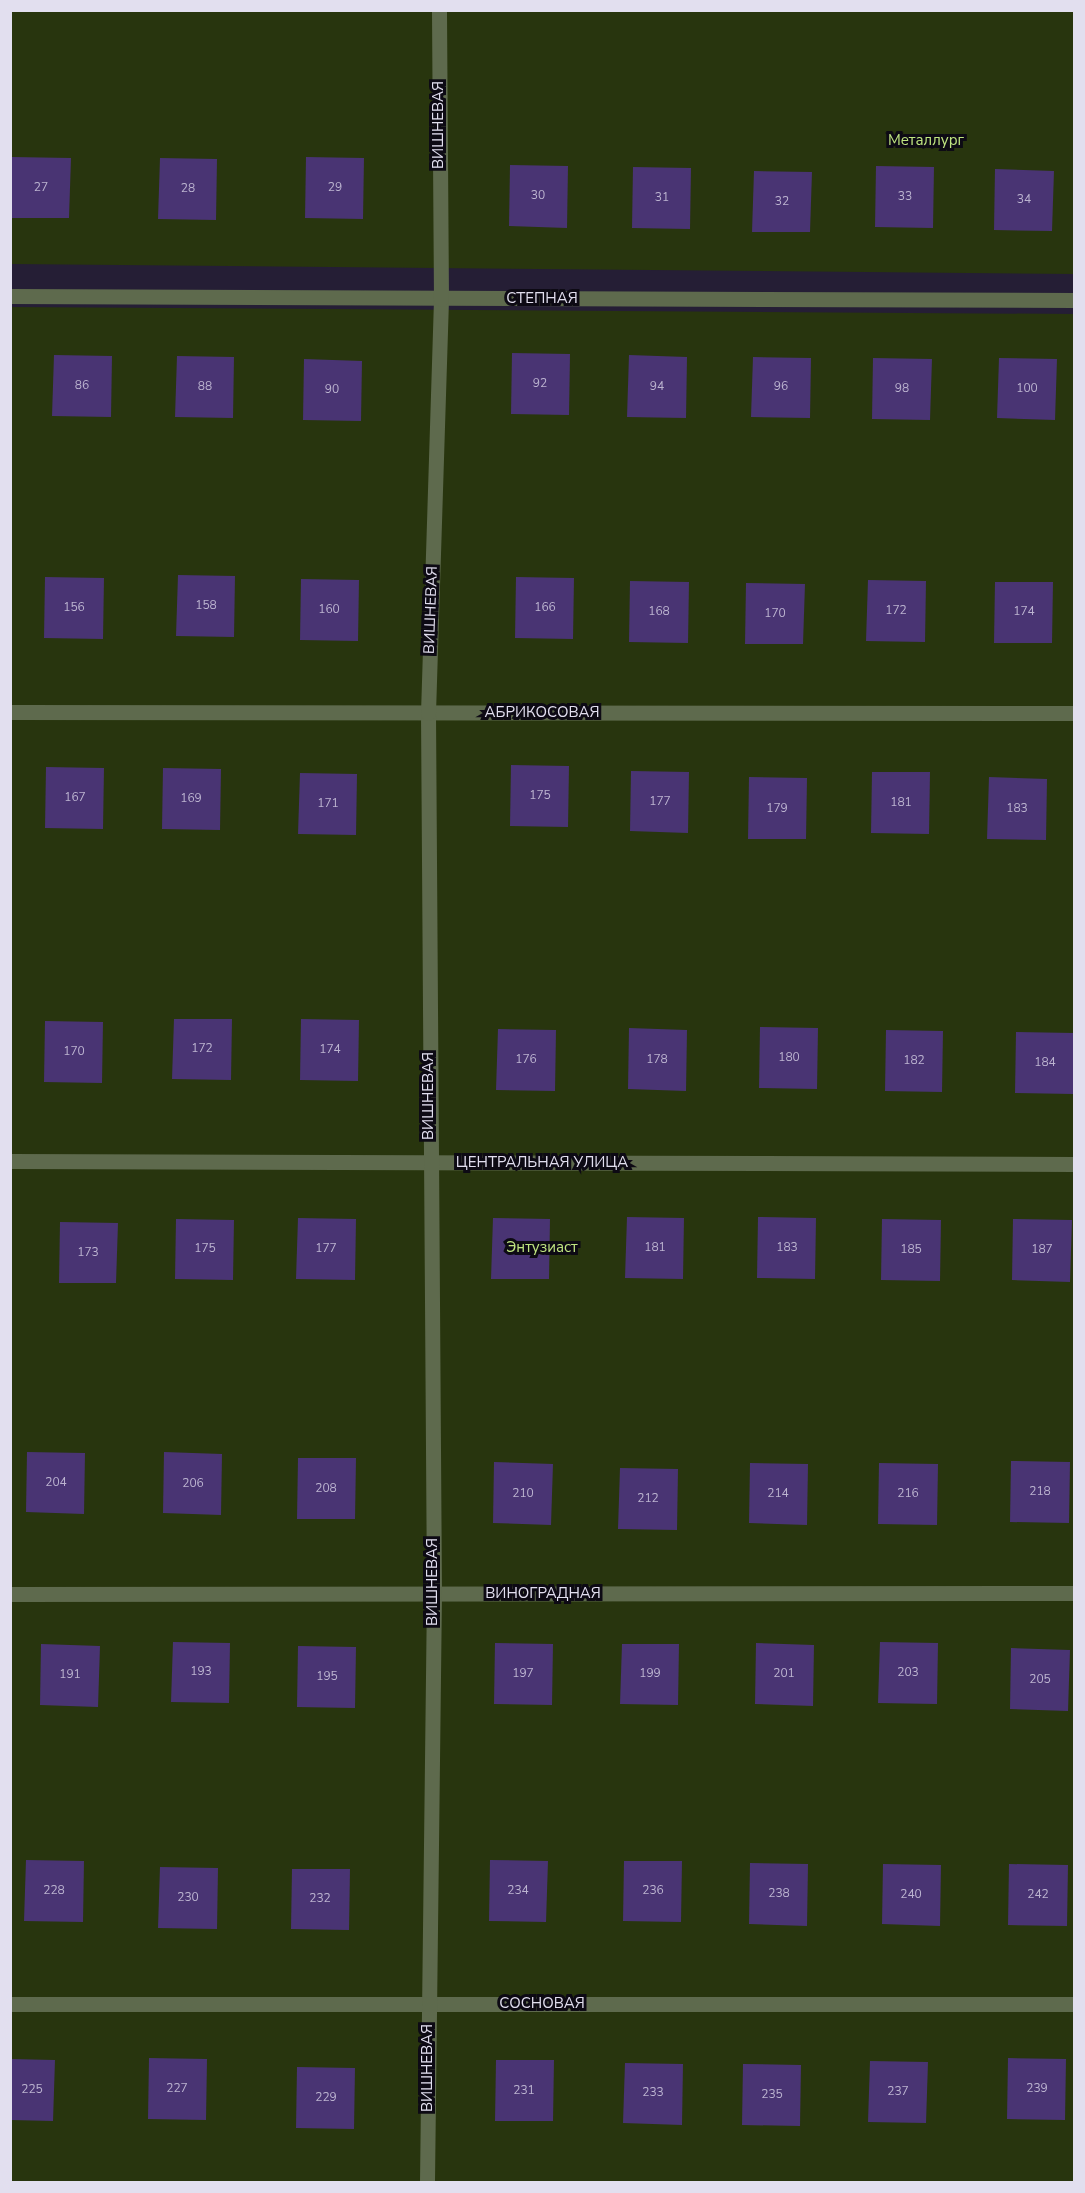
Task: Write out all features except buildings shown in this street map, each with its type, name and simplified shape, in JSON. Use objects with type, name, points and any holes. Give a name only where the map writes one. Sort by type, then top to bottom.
[{"type":"street","name":"ВИШНЕВАЯ","points":[[427,2182],[434,1595],[428,713],[441,299],[438,10]]},
{"type":"street","name":"СТЕПНАЯ","points":[[10,296],[1074,300]]},
{"type":"street","name":"АБРИКОСОВАЯ","points":[[10,712],[1074,713]]},
{"type":"street","name":"ЦЕНТРАЛЬНАЯ УЛИЦА","points":[[10,1161],[1074,1164]]},
{"type":"street","name":"ВИНОГРАДНАЯ","points":[[10,1594],[1074,1593]]},
{"type":"street","name":"СОСНОВАЯ","points":[[10,2004],[1074,2004]]},
{"type":"green space","name":"Металлург","points":[[11,11],[1074,11],[1074,274],[11,264]]},
{"type":"green space","name":"Энтузиаст","points":[[10,307],[1074,314],[1074,2182],[11,2182]]}]
